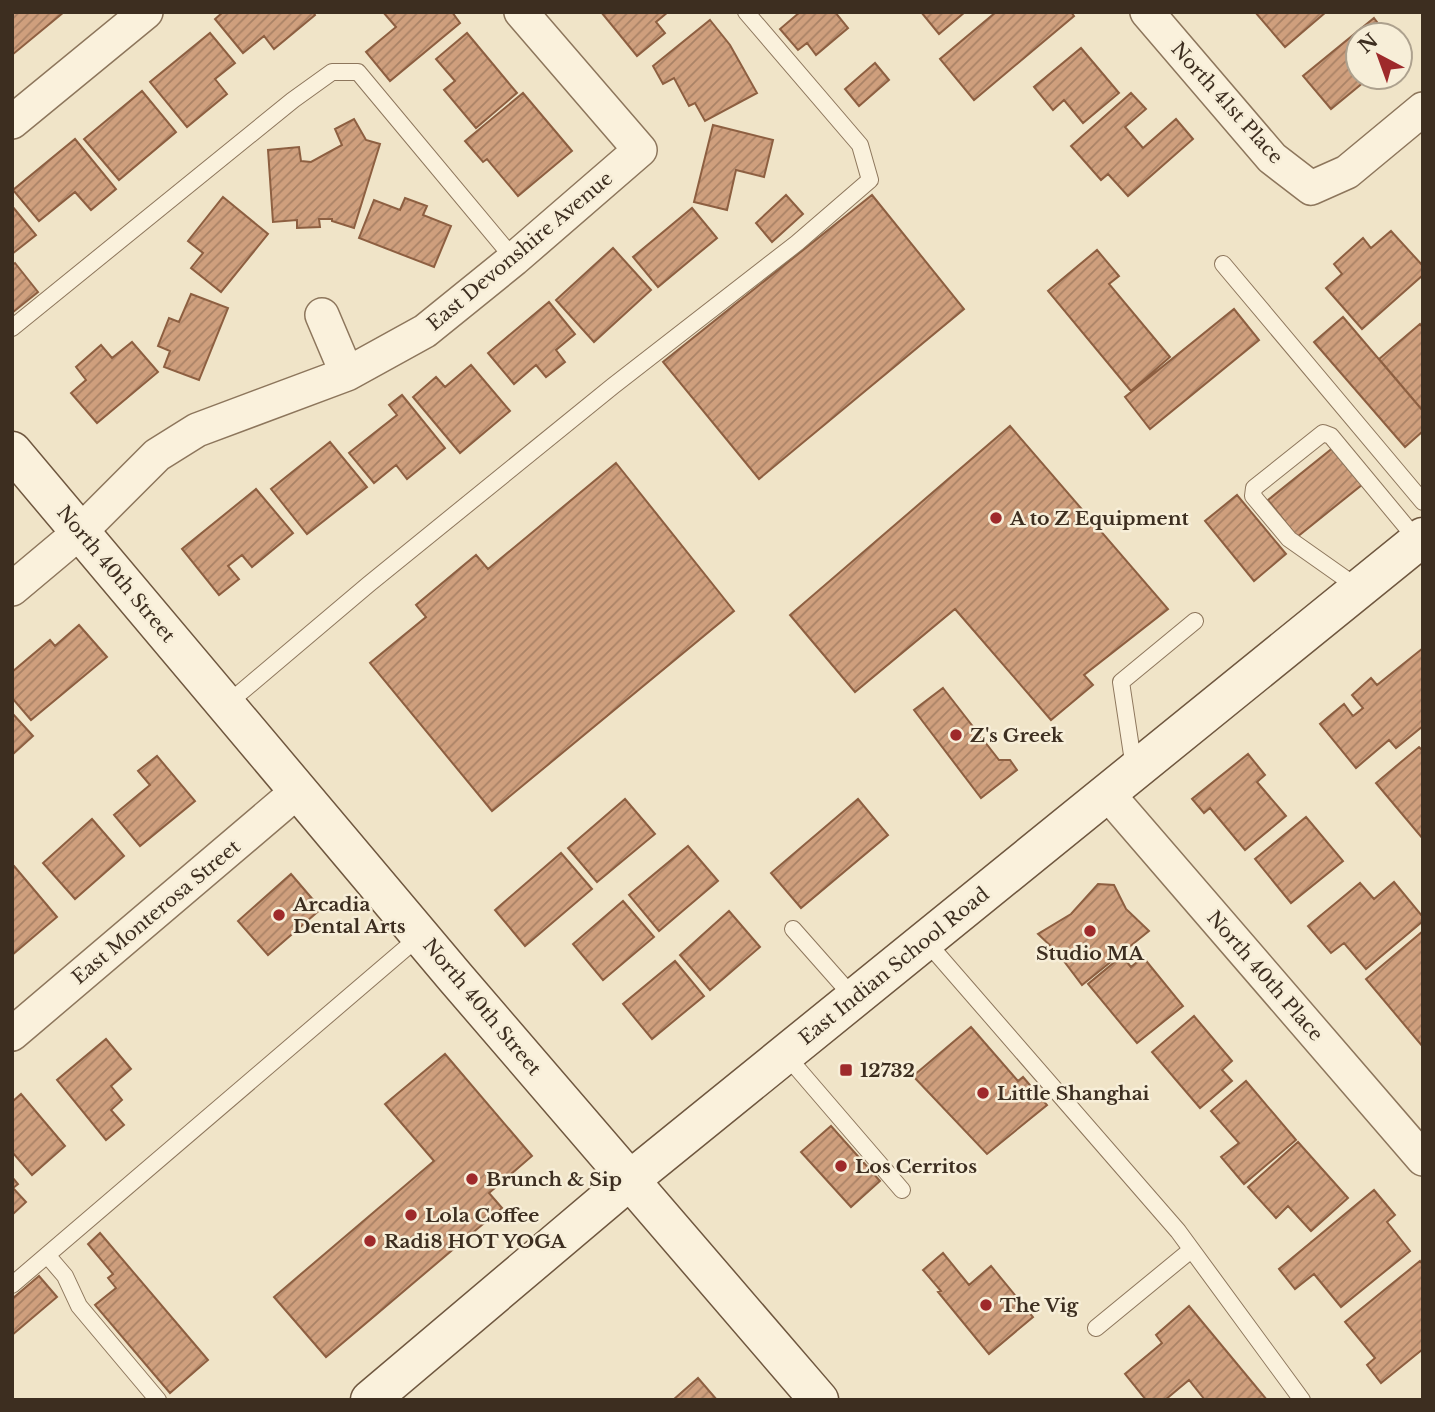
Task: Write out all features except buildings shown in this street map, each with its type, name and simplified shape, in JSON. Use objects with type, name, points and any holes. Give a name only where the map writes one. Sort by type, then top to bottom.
[{"type":"main road","name":"North 40th Street","points":[[12,451],[420,935],[819,1400]]},
{"type":"main road","name":"East Indian School Road","points":[[370,1400],[630,1180],[1420,539]]},
{"type":"street","points":[[12,122],[146,12]]},
{"type":"street","name":"East Devonshire Avenue","points":[[12,590],[80,532],[157,455],[197,430],[347,374],[425,331],[514,259],[639,150],[521,12]]},
{"type":"street","name":"North 41st Place","points":[[1147,12],[1272,158],[1311,188],[1347,172],[1423,109]]},
{"type":"street","points":[[322,315],[347,374]]},
{"type":"street","name":"North 40th Place","points":[[1121,782],[1423,1159]]},
{"type":"street","name":"East Monterosa Street","points":[[12,1034],[299,790]]},
{"type":"lane","points":[[227,704],[380,575],[613,386],[797,243],[870,180],[860,145],[746,12]]},
{"type":"lane","points":[[12,328],[293,100],[332,72],[358,72],[514,259]]},
{"type":"lane","points":[[1223,264],[1423,502]]},
{"type":"lane","points":[[1360,589],[1289,539],[1253,496],[1254,488],[1323,433],[1331,436],[1420,539]]},
{"type":"lane","points":[[1121,782],[1121,682],[1195,621]]},
{"type":"lane","points":[[793,929],[854,998]]},
{"type":"lane","points":[[12,1285],[420,935]]},
{"type":"lane","points":[[925,940],[1178,1231],[1302,1400]]},
{"type":"lane","points":[[785,1054],[902,1190]]},
{"type":"lane","points":[[1096,1328],[1191,1250]]},
{"type":"lane","points":[[47,1255],[65,1276],[79,1306],[158,1400]]},
{"type":"place","name":"A to Z Equipment","points":[[996,518]]},
{"type":"place","name":"Z's Greek","points":[[956,735]]},
{"type":"place","name":"Arcadia Dental Arts","points":[[279,915]]},
{"type":"place","name":"Studio MA","points":[[1090,931]]},
{"type":"place","name":"12732","points":[[846,1070]]},
{"type":"place","name":"Little Shanghai","points":[[983,1093]]},
{"type":"place","name":"Los Cerritos","points":[[841,1166]]},
{"type":"place","name":"Brunch & Sip","points":[[472,1179]]},
{"type":"place","name":"Lola Coffee","points":[[411,1215]]},
{"type":"place","name":"Radi8 HOT YOGA","points":[[370,1241]]},
{"type":"place","name":"The Vig","points":[[986,1305]]}]
